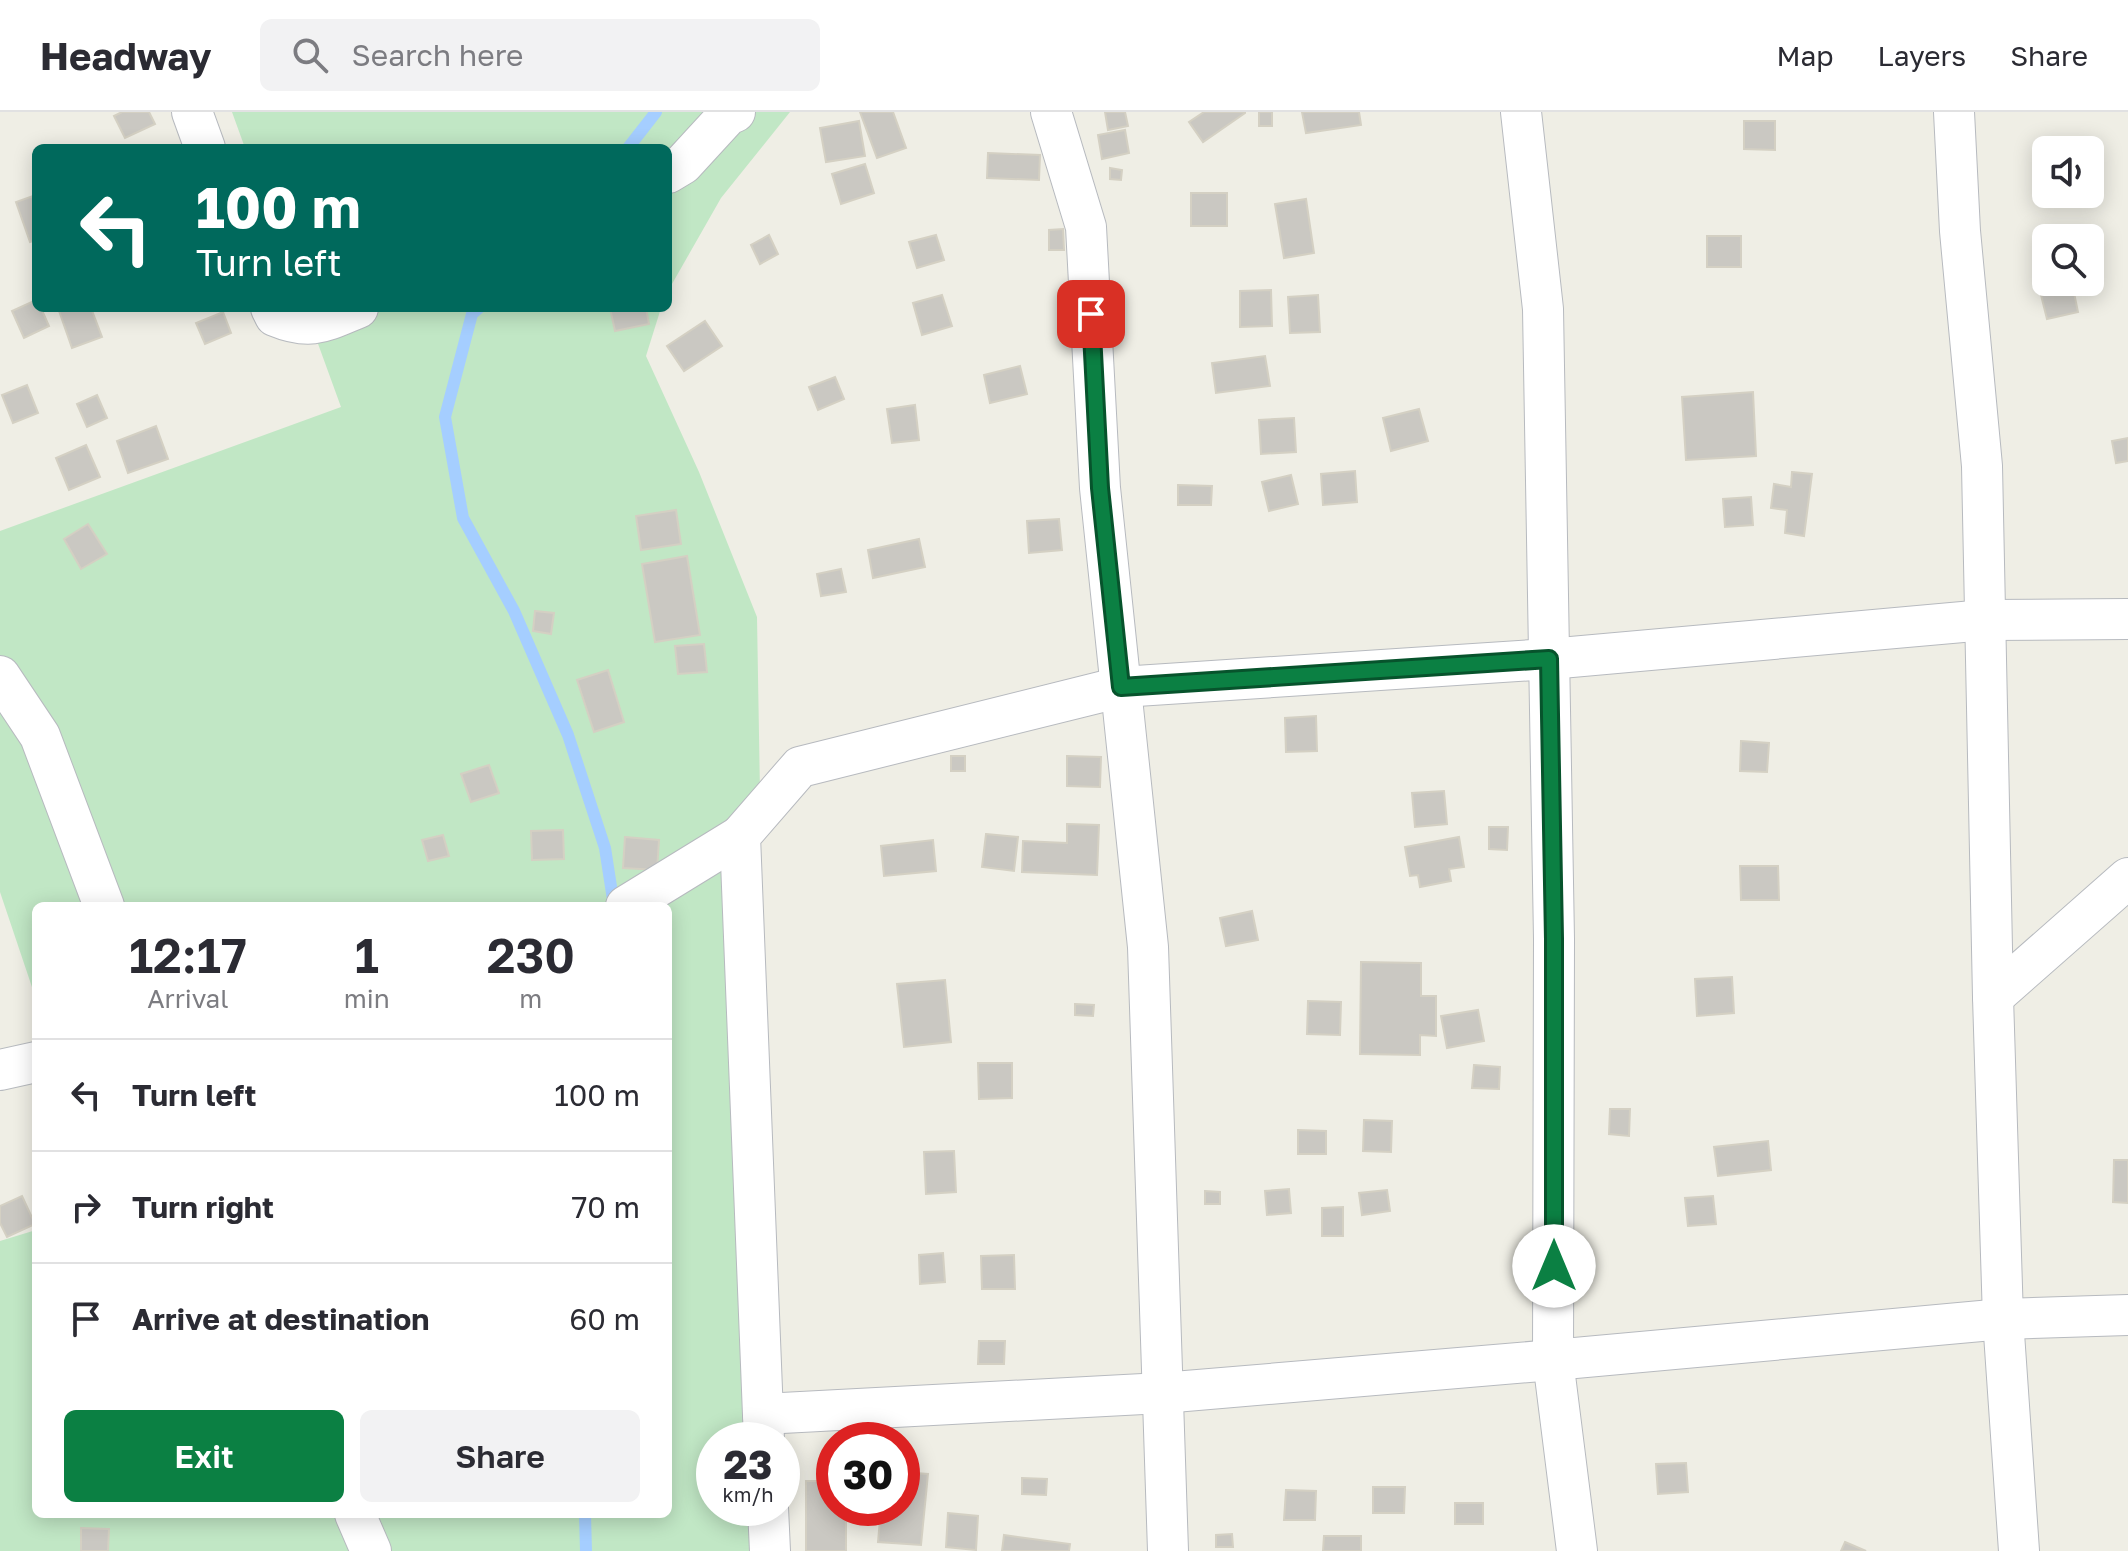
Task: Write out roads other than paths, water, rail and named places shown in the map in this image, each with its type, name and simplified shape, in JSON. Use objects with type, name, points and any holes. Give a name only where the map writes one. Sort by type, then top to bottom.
[{"type":"street","points":[[192,112],[204,144]]},
{"type":"street","points":[[672,171],[683,164],[728,115],[735,112]]},
{"type":"street","points":[[1051,112],[1086,227],[1100,488],[1148,947],[1168,1551]]},
{"type":"street","points":[[1521,112],[1543,309],[1554,955],[1553,1360],[1577,1551]]},
{"type":"street","points":[[1954,112],[1960,231],[1982,466],[2003,1319],[2019,1551]]},
{"type":"street","points":[[273,312],[275,316],[298,326],[326,321],[348,312]]},
{"type":"street","points":[[633,902],[740,836],[800,767],[1121,687],[1549,659],[1985,620],[2128,619]]},
{"type":"street","points":[[0,676],[40,736],[102,902]]},
{"type":"street","points":[[740,836],[764,1422]]},
{"type":"street","points":[[1993,997],[2128,878]]},
{"type":"street","points":[[0,1070],[32,1063]]},
{"type":"street","points":[[800,1424],[2003,1319],[2128,1315]]},
{"type":"street","points":[[357,1518],[371,1551]]},
{"type":"street","points":[[769,1526],[770,1551]]},
{"type":"waterway","points":[[631,144],[656,112]]},
{"type":"waterway","points":[[474,312],[445,417],[463,518],[514,611],[568,735],[605,848],[613,902]]},
{"type":"waterway","points":[[585,1518],[586,1551]]}]
